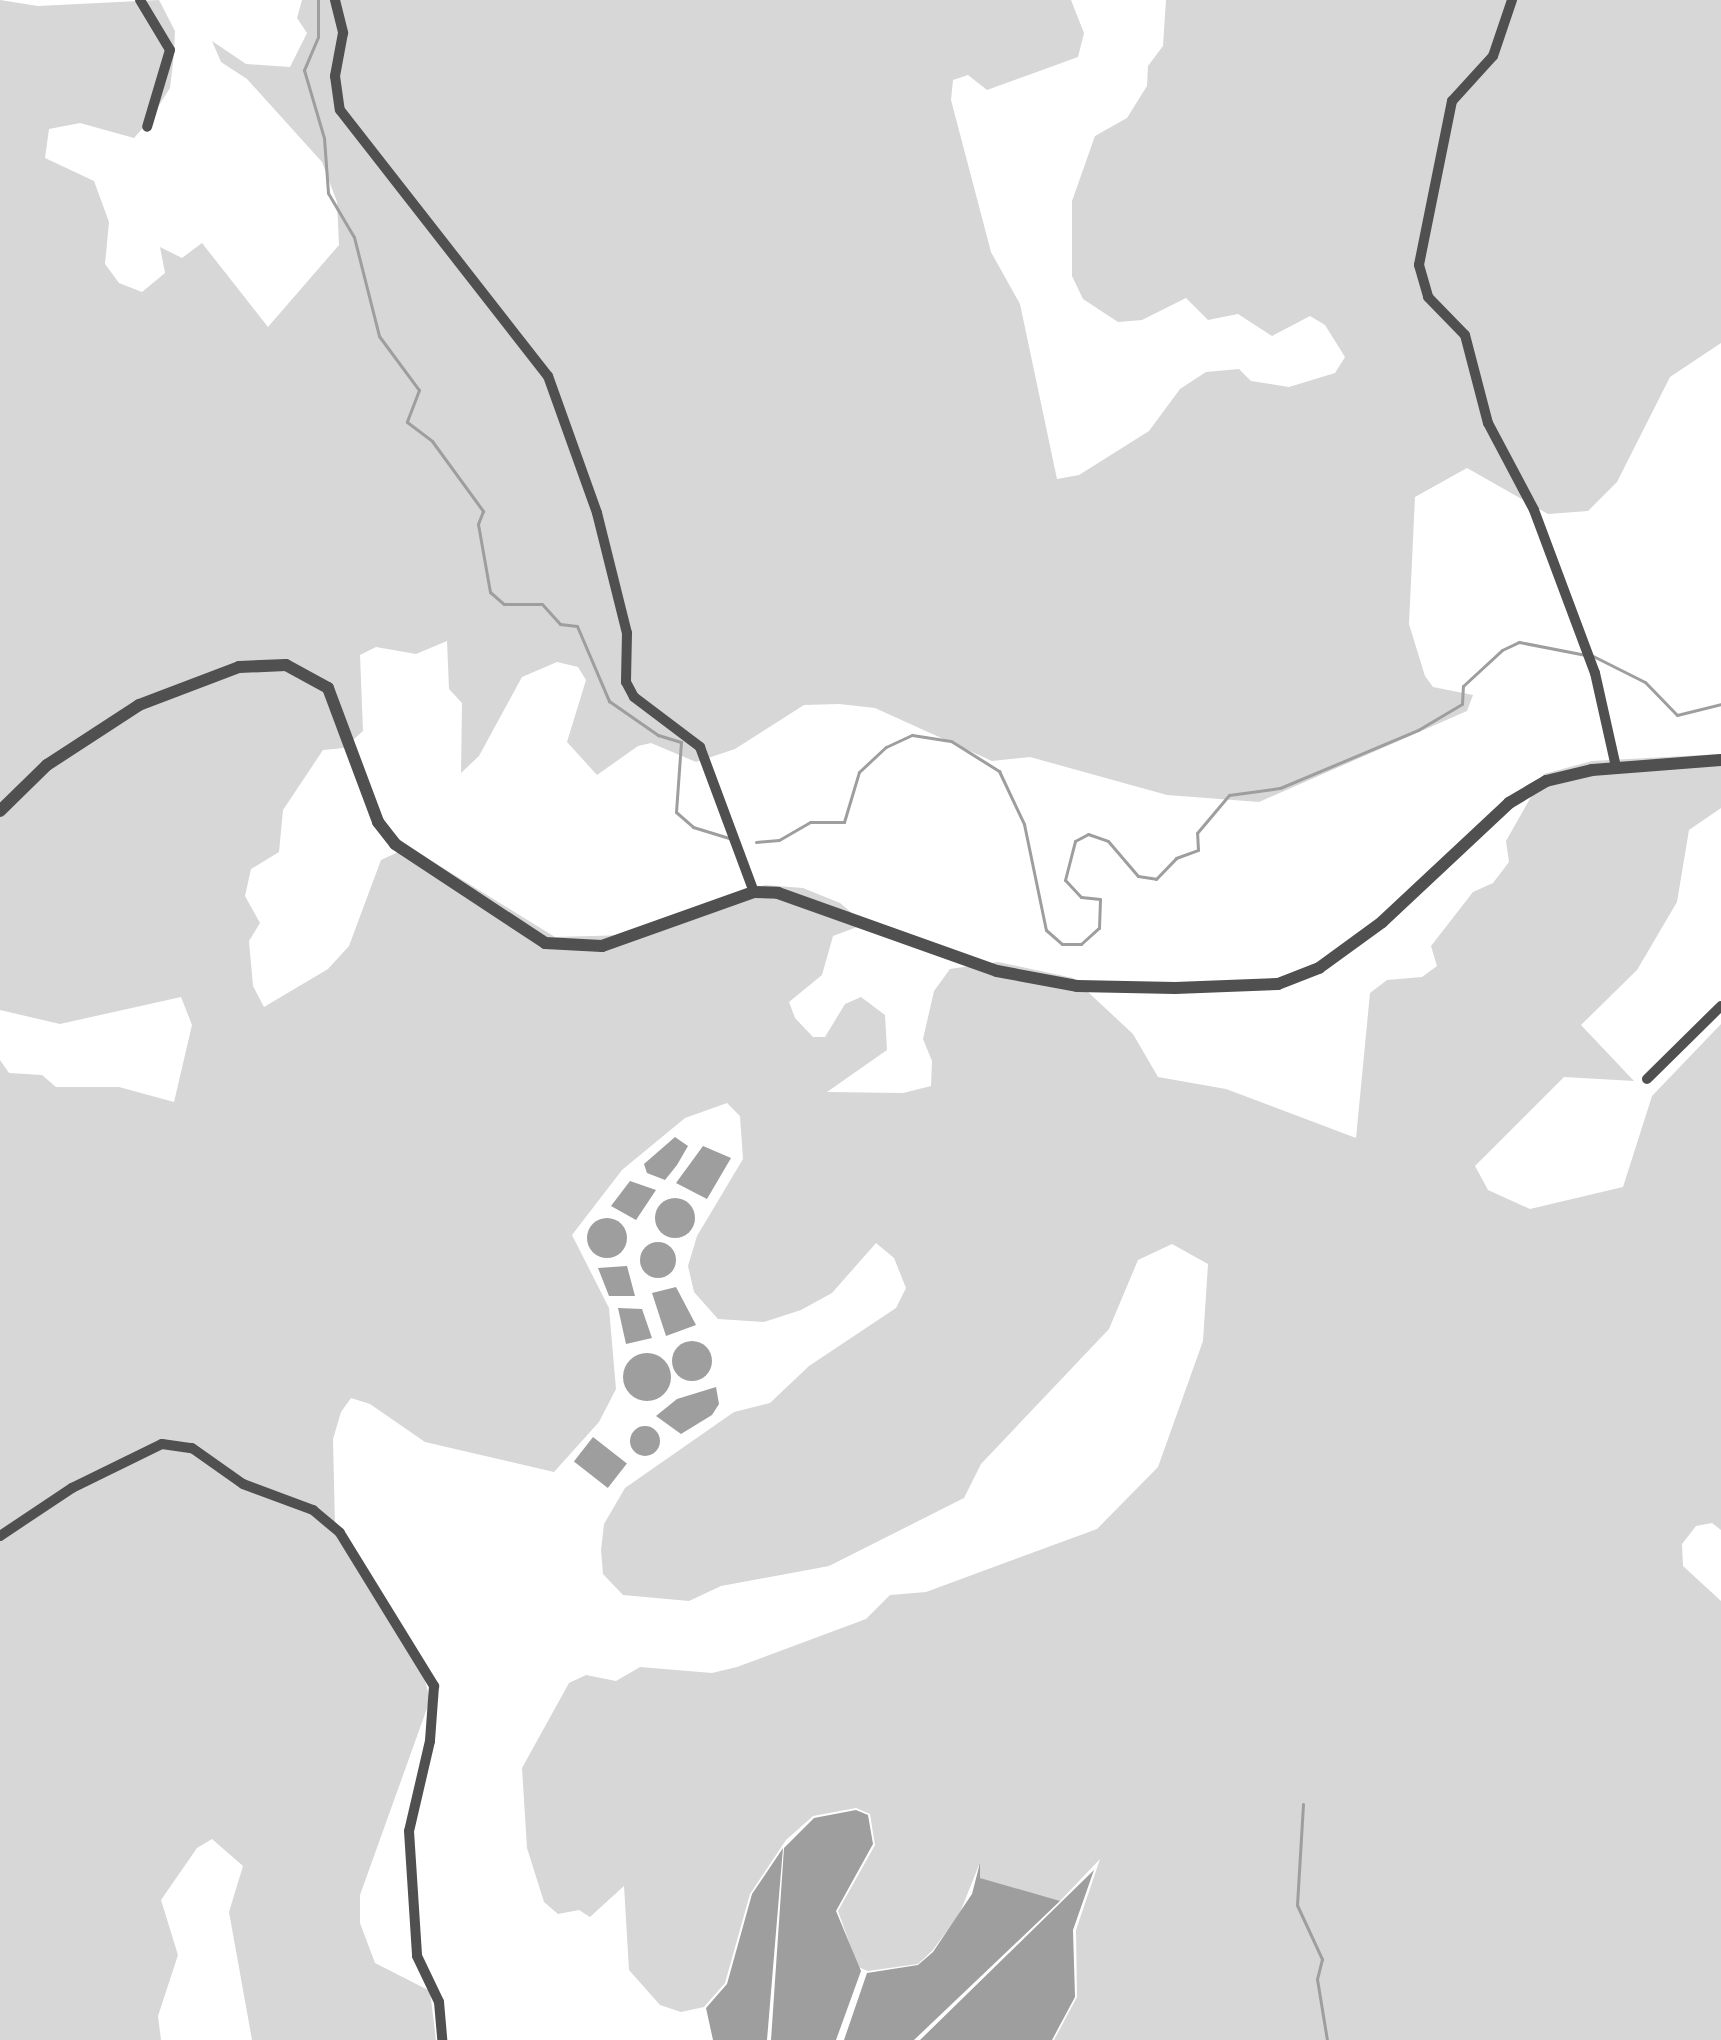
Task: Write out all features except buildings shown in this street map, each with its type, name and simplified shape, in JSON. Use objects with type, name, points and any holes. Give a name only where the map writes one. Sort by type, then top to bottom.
[{"type":"street","points":[[140,0],[170,50],[147,127]]},
{"type":"street","points":[[335,0],[343,33],[335,76],[340,110],[548,376],[597,513],[627,633],[626,682],[634,697],[700,747],[754,892]]},
{"type":"street","points":[[1512,0],[1493,56],[1452,101],[1419,265],[1428,297],[1465,335],[1475,388],[1534,510],[1595,673],[1616,767]]},
{"type":"street","points":[[0,811],[47,765],[139,705],[239,667],[286,665],[328,688],[386,835],[529,936],[564,947],[602,946],[754,892],[793,895],[997,971],[1077,986],[1278,984],[1319,968],[1382,922],[1521,795],[1569,773],[1721,760]]},
{"type":"street","points":[[1647,1079],[1721,1006]]},
{"type":"street","points":[[0,1536],[72,1488],[162,1444],[192,1448],[243,1484],[313,1510],[340,1533],[434,1686],[430,1741],[409,1831],[417,1956],[439,2002],[442,2040]]},
{"type":"shaded area","points":[[0,0],[38,6],[159,0],[175,31],[174,54],[170,88],[149,121],[134,138],[80,123],[49,129],[45,158],[94,181],[109,222],[105,264],[119,283],[142,292],[165,273],[160,247],[182,258],[202,243],[268,327],[339,245],[337,202],[322,162],[247,79],[221,62],[212,41],[246,64],[290,67],[307,33],[297,18],[302,0],[1071,0],[1084,33],[1078,57],[987,90],[968,75],[953,80],[951,100],[991,252],[1020,304],[1057,479],[1079,475],[1149,431],[1180,389],[1206,372],[1239,369],[1251,381],[1289,387],[1335,373],[1345,357],[1325,325],[1310,316],[1272,336],[1238,314],[1208,320],[1186,298],[1142,320],[1118,322],[1083,299],[1072,276],[1072,201],[1095,136],[1127,118],[1147,86],[1148,66],[1163,46],[1166,0],[1721,0],[1721,343],[1670,377],[1617,482],[1588,511],[1548,514],[1467,468],[1415,497],[1409,624],[1425,676],[1433,687],[1473,695],[1467,711],[1259,802],[1167,795],[1030,757],[992,761],[875,708],[839,704],[804,705],[735,749],[696,762],[651,743],[638,746],[597,775],[567,742],[586,680],[578,667],[557,662],[522,677],[479,756],[461,773],[462,703],[449,689],[447,641],[416,654],[376,647],[360,655],[363,731],[344,748],[323,750],[283,810],[279,852],[251,869],[245,896],[260,923],[249,941],[253,986],[264,1007],[328,969],[349,946],[381,860],[409,847],[555,937],[627,935],[765,885],[803,888],[840,903],[865,924],[833,936],[822,975],[789,1002],[795,1018],[813,1037],[825,1037],[845,1004],[861,997],[885,1015],[887,1050],[827,1092],[903,1093],[931,1086],[932,1061],[923,1039],[934,991],[950,969],[998,962],[1073,978],[1133,1034],[1158,1077],[1226,1089],[1356,1138],[1370,993],[1387,980],[1422,977],[1437,966],[1431,946],[1473,892],[1493,883],[1509,862],[1506,841],[1544,774],[1592,761],[1721,754],[1721,808],[1689,830],[1677,902],[1637,970],[1581,1025],[1634,1081],[1564,1077],[1475,1166],[1488,1190],[1530,1209],[1623,1187],[1652,1096],[1721,1024],[1721,1530],[1712,1523],[1696,1526],[1682,1544],[1683,1566],[1721,1601],[1721,2040],[1054,2040],[1077,1997],[1076,1930],[1100,1859],[1060,1901],[1047,1903],[980,1878],[979,1865],[959,1915],[932,1951],[918,1964],[868,1971],[858,1967],[838,1911],[875,1845],[870,1814],[856,1808],[813,1816],[786,1840],[750,1894],[725,1983],[704,2007],[681,2012],[660,2005],[629,1970],[624,1886],[590,1917],[579,1910],[558,1914],[544,1902],[527,1848],[522,1768],[569,1683],[586,1675],[616,1681],[640,1667],[712,1673],[737,1667],[866,1619],[890,1595],[926,1592],[1097,1529],[1158,1467],[1203,1341],[1208,1264],[1172,1244],[1138,1260],[1109,1329],[981,1464],[964,1498],[829,1566],[721,1586],[689,1601],[623,1595],[603,1574],[601,1550],[604,1524],[625,1488],[734,1412],[770,1403],[809,1366],[896,1308],[906,1288],[894,1258],[876,1243],[832,1293],[801,1310],[764,1322],[718,1319],[694,1292],[688,1266],[697,1236],[743,1159],[740,1116],[727,1103],[685,1118],[622,1170],[572,1235],[609,1308],[616,1389],[599,1422],[554,1472],[425,1442],[370,1404],[351,1398],[341,1412],[333,1439],[335,1527],[424,1676],[430,1700],[360,1895],[360,1923],[375,1963],[430,1991],[436,2040],[252,2040],[229,1912],[243,1866],[212,1839],[197,1848],[161,1900],[178,1955],[158,2016],[161,2040],[0,2040],[0,1060],[9,1073],[42,1075],[56,1087],[119,1087],[174,1102],[192,1025],[181,997],[60,1024],[0,1010]]},
{"type":"shaded area","points":[[675,1137],[688,1146],[677,1165],[665,1180],[647,1173],[644,1164]]},
{"type":"shaded area","points":[[703,1146],[731,1158],[707,1199],[676,1183]]},
{"type":"shaded area","points":[[630,1181],[656,1190],[636,1220],[611,1206]]},
{"type":"shaded area","points":[[675,1198],[689,1204],[695,1218],[689,1232],[675,1238],[661,1232],[655,1218],[661,1204]]},
{"type":"shaded area","points":[[607,1218],[621,1224],[627,1238],[621,1252],[607,1258],[593,1252],[587,1238],[593,1224]]},
{"type":"shaded area","points":[[658,1242],[671,1247],[676,1260],[671,1273],[658,1278],[645,1273],[640,1260],[645,1247]]},
{"type":"shaded area","points":[[627,1266],[635,1296],[609,1296],[598,1268]]},
{"type":"shaded area","points":[[676,1287],[696,1325],[666,1336],[652,1293]]},
{"type":"shaded area","points":[[618,1308],[642,1309],[652,1338],[626,1344]]},
{"type":"shaded area","points":[[692,1341],[706,1347],[712,1361],[706,1375],[692,1381],[678,1375],[672,1361],[678,1347]]},
{"type":"shaded area","points":[[647,1353],[664,1360],[671,1377],[664,1394],[647,1401],[630,1394],[623,1377],[630,1360]]},
{"type":"shaded area","points":[[716,1387],[719,1404],[712,1415],[681,1434],[656,1416],[677,1399]]},
{"type":"shaded area","points":[[645,1426],[655,1431],[660,1441],[655,1451],[645,1456],[635,1451],[630,1441],[635,1431]]},
{"type":"shaded area","points":[[593,1437],[627,1463],[608,1488],[574,1461]]},
{"type":"shaded area","points":[[856,1810],[868,1815],[873,1844],[836,1911],[861,1971],[836,2040],[771,2040],[784,1848],[814,1818]]},
{"type":"shaded area","points":[[783,1848],[767,2040],[713,2040],[706,2008],[727,1984],[752,1894]]},
{"type":"shaded area","points":[[980,1863],[980,1878],[1060,1901],[914,2040],[844,2040],[867,1973],[918,1965],[933,1952],[972,1894]]},
{"type":"shaded area","points":[[1094,1870],[1073,1930],[1075,1997],[1052,2040],[920,2040]]},
{"type":"waterway","points":[[318,0],[318,37],[304,70],[324,138],[328,193],[354,237],[379,336],[419,390],[407,422],[432,441],[483,511],[478,524],[490,592],[504,604],[542,604],[560,624],[577,626],[609,701],[658,735],[681,742],[676,812],[693,827],[732,839]]},
{"type":"waterway","points":[[756,842],[779,840],[810,822],[844,822],[859,772],[886,747],[912,735],[951,741],[999,771],[1024,824],[1046,930],[1062,944],[1081,944],[1099,928],[1100,899],[1081,897],[1065,880],[1075,841],[1088,834],[1108,841],[1138,876],[1156,879],[1176,858],[1198,850],[1197,833],[1229,795],[1280,788],[1418,730],[1462,704],[1463,686],[1502,650],[1519,642],[1586,655]]},
{"type":"waterway","points":[[1593,656],[1645,682],[1677,715],[1721,704]]},
{"type":"waterway","points":[[1303,1804],[1297,1905],[1322,1959],[1317,1979],[1327,2040]]}]
